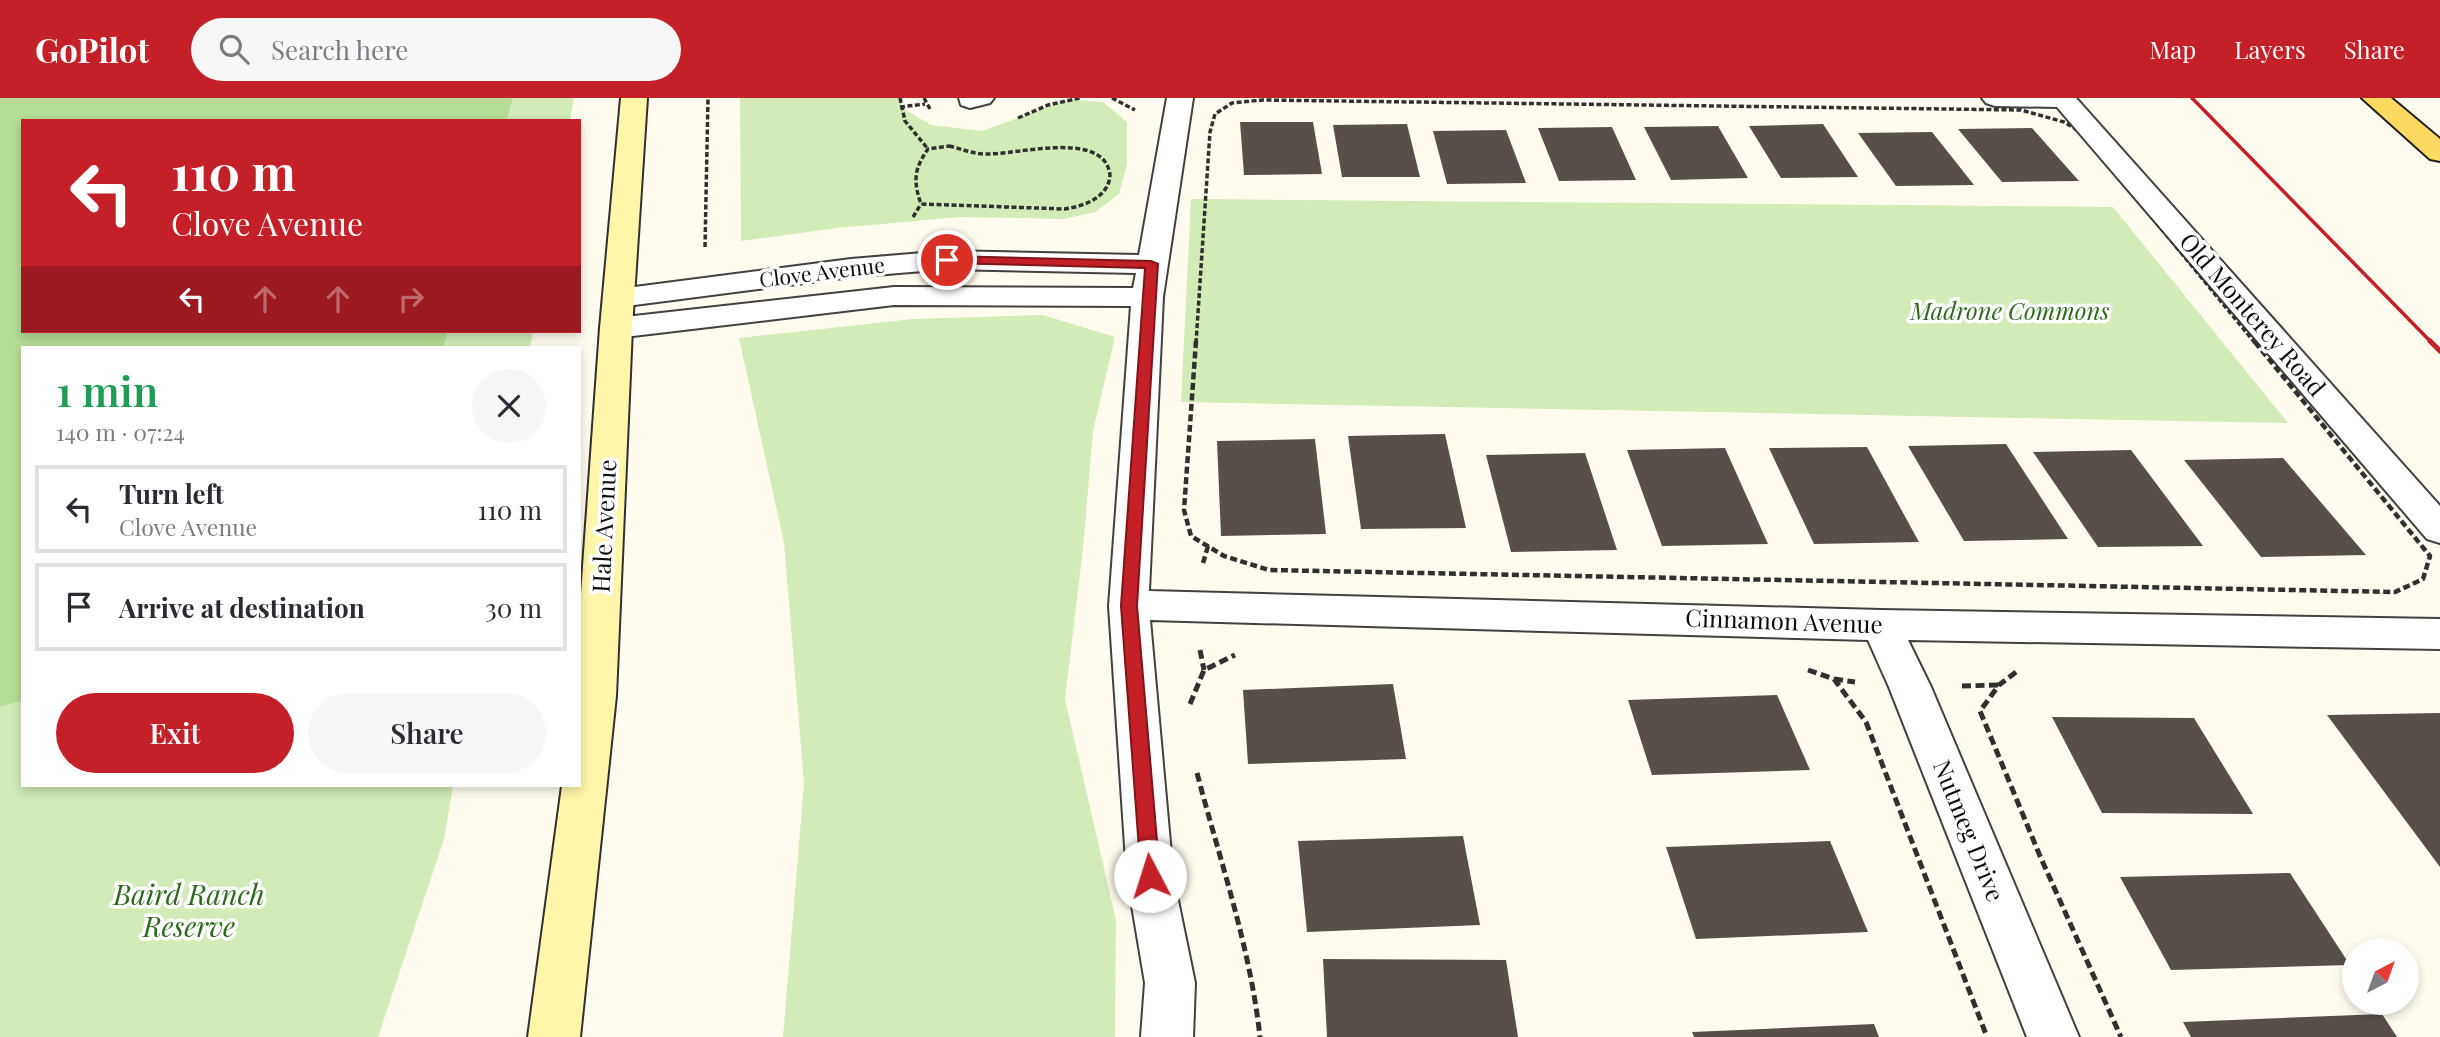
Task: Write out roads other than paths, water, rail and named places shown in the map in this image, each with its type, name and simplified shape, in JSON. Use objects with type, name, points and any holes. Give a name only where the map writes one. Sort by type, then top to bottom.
[{"type":"main road","name":"Hale Avenue","points":[[554,1037],[595,696],[617,312],[634,98]]},
{"type":"main road","points":[[2375,98],[2440,153]]},
{"type":"street","points":[[1167,1037],[1170,983],[1150,876],[1129,606],[1149,280],[1180,98]]},
{"type":"street","points":[[1995,98],[2064,100]]},
{"type":"street","name":"Old Monterey Road","points":[[2064,100],[2440,530]]},
{"type":"street","name":"Clove Avenue","points":[[617,312],[1149,280]]},
{"type":"street","name":"Cinnamon Avenue","points":[[1129,606],[1220,606],[1881,625],[2440,634]]},
{"type":"street","name":"Nutmeg Drive","points":[[1881,625],[1910,687],[2053,1037]]},
{"type":"railway","points":[[2192,98],[2432,343]]},
{"type":"railway","points":[[2432,343],[2440,351]]},
{"type":"park label","name":"Madrone Commons","points":[[2010,312]]},
{"type":"park label","name":"Baird Ranch Reserve","points":[[189,911]]}]
